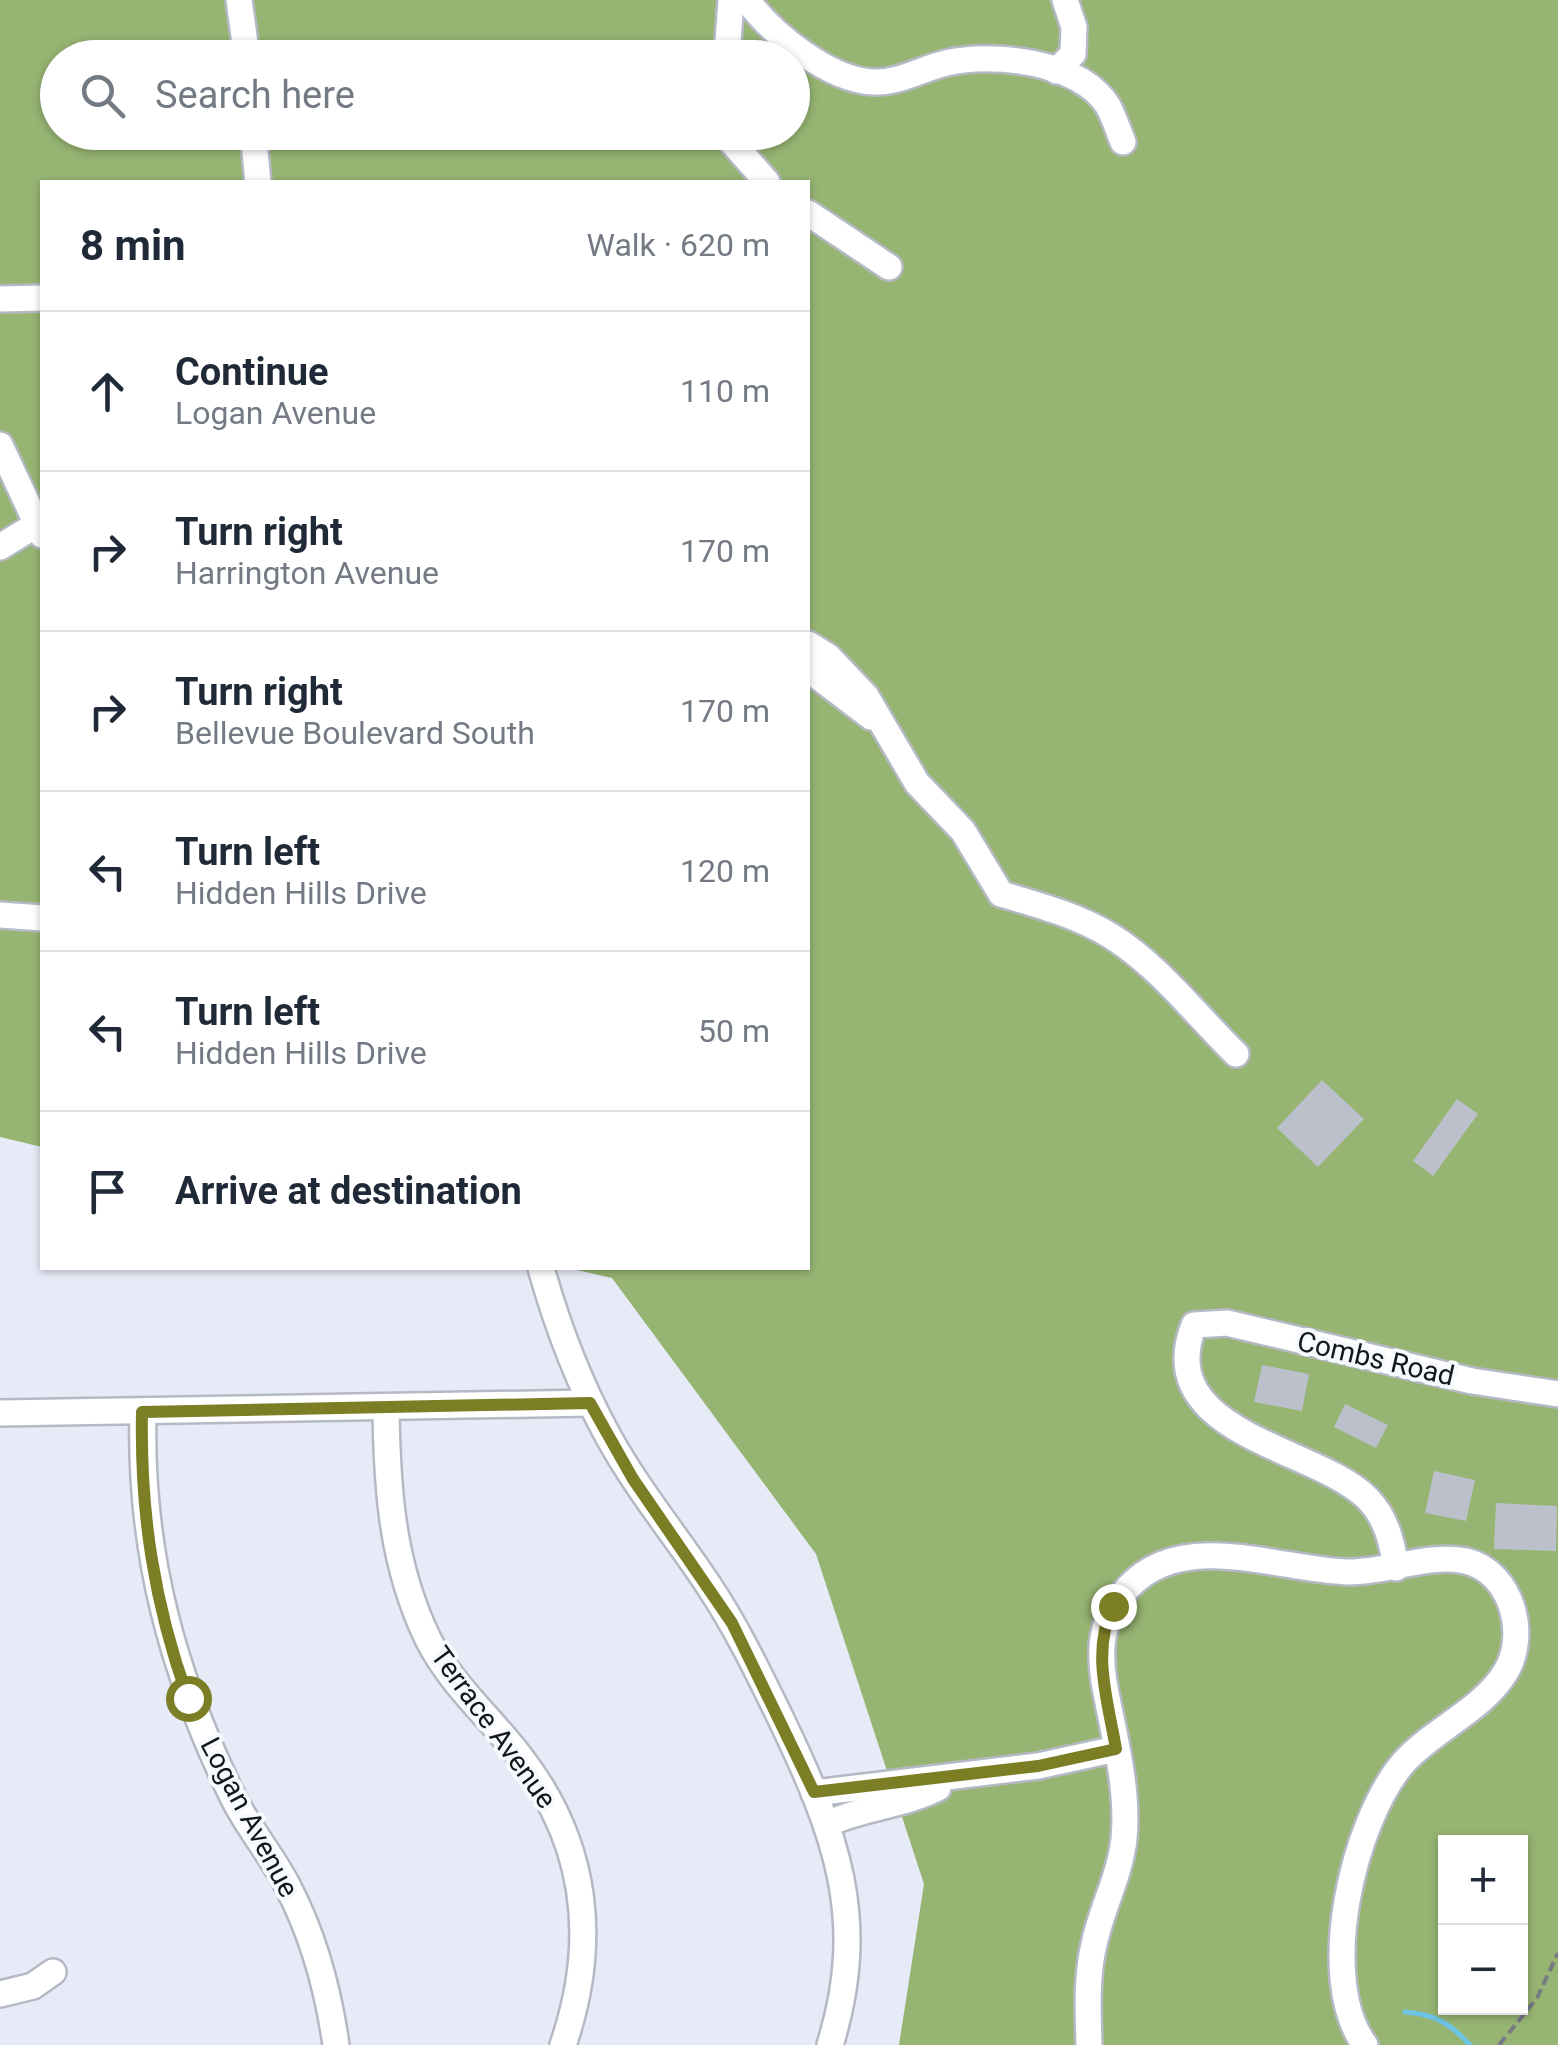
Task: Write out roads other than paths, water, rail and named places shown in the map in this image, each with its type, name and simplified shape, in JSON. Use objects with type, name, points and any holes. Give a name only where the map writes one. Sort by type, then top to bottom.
[{"type":"street","points":[[238,0],[244,40]]},
{"type":"street","points":[[728,40],[732,0]]},
{"type":"street","points":[[747,0],[790,40]]},
{"type":"street","points":[[1056,71],[1073,54],[1074,27],[1065,0]]},
{"type":"street","points":[[810,53],[849,78],[872,82],[899,80],[940,64],[1000,56],[1056,71],[1106,104],[1123,142]]},
{"type":"street","points":[[255,150],[258,180]]},
{"type":"street","points":[[738,150],[764,180]]},
{"type":"street","points":[[810,215],[889,267]]},
{"type":"street","points":[[0,298],[40,298]]},
{"type":"street","points":[[0,446],[39,530],[0,546]]},
{"type":"street","points":[[810,646],[850,676],[917,782],[962,831],[1000,894],[1052,909],[1111,936],[1139,956],[1236,1054]]},
{"type":"street","points":[[810,670],[885,728]]},
{"type":"street","points":[[0,915],[40,918]]},
{"type":"street","points":[[541,1270],[590,1403],[633,1479],[732,1623],[827,1824],[843,1873],[849,1926],[847,1976],[830,2045]]},
{"type":"street","name":"Combs Road","points":[[1396,1568],[1385,1523],[1348,1481],[1264,1444],[1213,1413],[1202,1398],[1190,1365],[1194,1325],[1227,1323],[1472,1381],[1558,1394]]},
{"type":"street","points":[[0,1414],[590,1403]]},
{"type":"street","name":"Terrace Avenue","points":[[386,1409],[391,1525],[428,1639],[450,1675],[531,1772],[558,1813],[572,1849],[581,1885],[584,1950],[581,1983],[563,2045]]},
{"type":"street","name":"Logan Avenue","points":[[142,1412],[141,1476],[146,1534],[171,1650],[236,1803],[287,1884],[316,1950],[336,2045]]},
{"type":"street","points":[[1089,2045],[1090,1966],[1124,1834],[1102,1639],[1113,1606],[1151,1567],[1180,1556],[1340,1571],[1450,1560],[1480,1566],[1494,1575],[1510,1600],[1515,1644],[1498,1682],[1408,1759],[1382,1792],[1362,1830],[1352,1876],[1342,1978],[1352,2024],[1366,2045]]},
{"type":"street","points":[[814,1792],[1038,1766],[1116,1749]]},
{"type":"street","points":[[827,1824],[864,1809],[910,1800],[960,1776]]},
{"type":"street","points":[[0,1994],[33,1986],[53,1972]]},
{"type":"waterway","points":[[1405,2012],[1441,2021],[1470,2045]]}]
